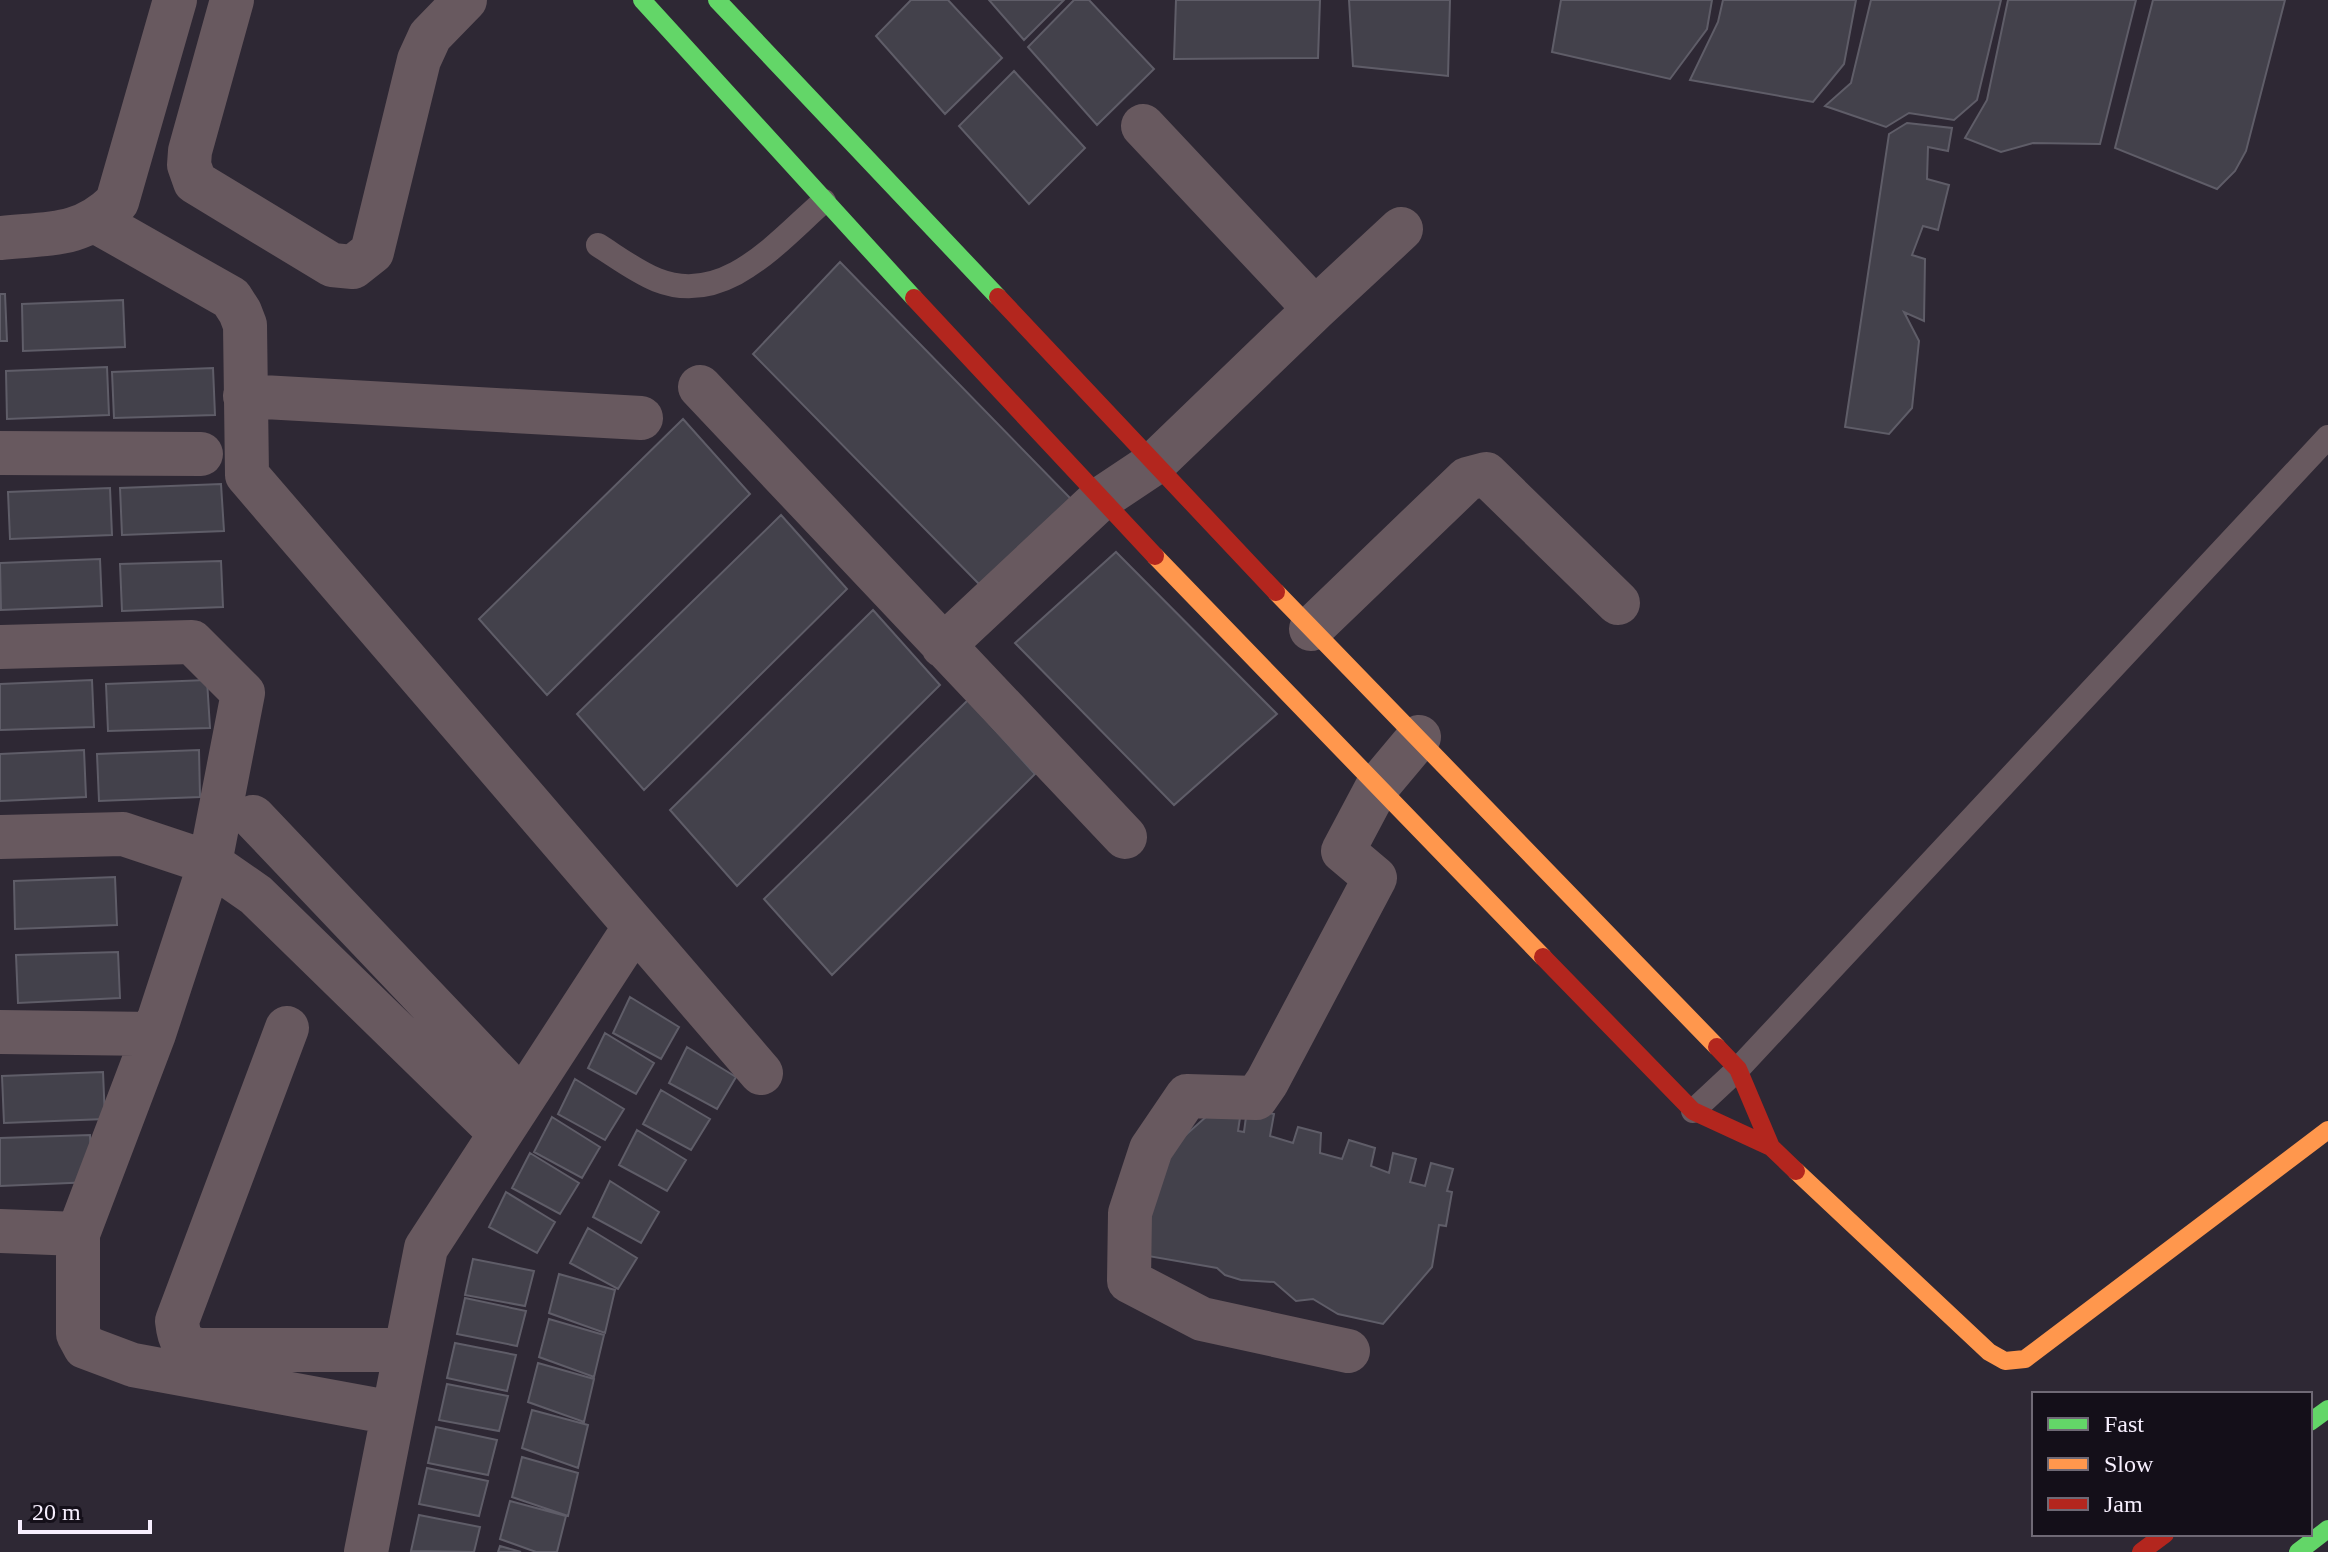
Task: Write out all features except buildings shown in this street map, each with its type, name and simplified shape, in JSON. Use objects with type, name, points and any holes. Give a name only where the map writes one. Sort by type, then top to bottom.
[{"type":"main road","points":[[642,0],[1099,500],[1269,670],[1377,787],[1693,1111],[1771,1147],[1989,1352],[2005,1361],[2025,1359],[2328,1130]]},
{"type":"main road","points":[[717,0],[1311,629],[1738,1069],[1771,1147]]},
{"type":"main road","points":[[2298,1552],[2328,1529]]},
{"type":"main road","points":[[2141,1552],[2162,1536]]},
{"type":"street","points":[[0,238],[71,230],[97,222],[117,202],[175,0]]},
{"type":"street","points":[[232,0],[190,151],[189,165],[195,182],[332,265],[353,267],[372,252],[419,60],[430,36],[465,0]]},
{"type":"street","points":[[1143,126],[1315,309]]},
{"type":"street","points":[[97,222],[231,298],[245,325],[244,465],[253,484],[761,1073]]},
{"type":"street","points":[[943,646],[1099,500],[1156,462],[1401,229]]},
{"type":"street","points":[[700,387],[1125,837]]},
{"type":"street","points":[[245,396],[641,418]]},
{"type":"street","points":[[0,453],[201,454]]},
{"type":"street","points":[[1311,629],[1467,479],[1476,474],[1486,474],[1618,603]]},
{"type":"street","points":[[0,647],[192,642],[243,693],[210,863],[154,1034],[78,1234],[78,1334],[85,1347],[133,1365],[393,1413]]},
{"type":"street","points":[[1348,1351],[1202,1319],[1129,1281],[1130,1213],[1151,1149],[1187,1096],[1256,1098],[1267,1082],[1375,878],[1343,851],[1377,787],[1419,737]]},
{"type":"street","points":[[253,817],[511,1116]]},
{"type":"street","points":[[0,837],[123,834],[210,863],[256,895],[511,1116]]},
{"type":"street","points":[[366,1552],[426,1248],[634,928]]},
{"type":"street","points":[[287,1028],[177,1321],[179,1338],[185,1346],[199,1350],[406,1350]]},
{"type":"street","points":[[0,1032],[154,1034]]},
{"type":"street","points":[[0,1231],[78,1234]]},
{"type":"lane","points":[[598,245],[655,280],[680,287],[709,286],[743,271],[824,201]]},
{"type":"lane","points":[[1693,1111],[1738,1069],[2328,437]]},
{"type":"traffic: fast","points":[[642,0],[914,298]]},
{"type":"traffic: fast","points":[[717,0],[998,297]]},
{"type":"traffic: fast","points":[[2312,1421],[2328,1409]]},
{"type":"traffic: fast","points":[[2298,1552],[2328,1529]]},
{"type":"traffic: slow","points":[[1155,556],[1543,957]]},
{"type":"traffic: slow","points":[[1276,592],[1717,1047]]},
{"type":"traffic: slow","points":[[1796,1171],[1989,1352],[2005,1361],[2025,1359],[2328,1130]]},
{"type":"traffic: jam","points":[[998,297],[1276,592]]},
{"type":"traffic: jam","points":[[914,298],[1155,556]]},
{"type":"traffic: jam","points":[[1543,957],[1693,1111],[1771,1147],[1796,1171]]},
{"type":"traffic: jam","points":[[1717,1047],[1738,1069],[1771,1147]]},
{"type":"traffic: jam","points":[[2141,1552],[2162,1536]]}]
